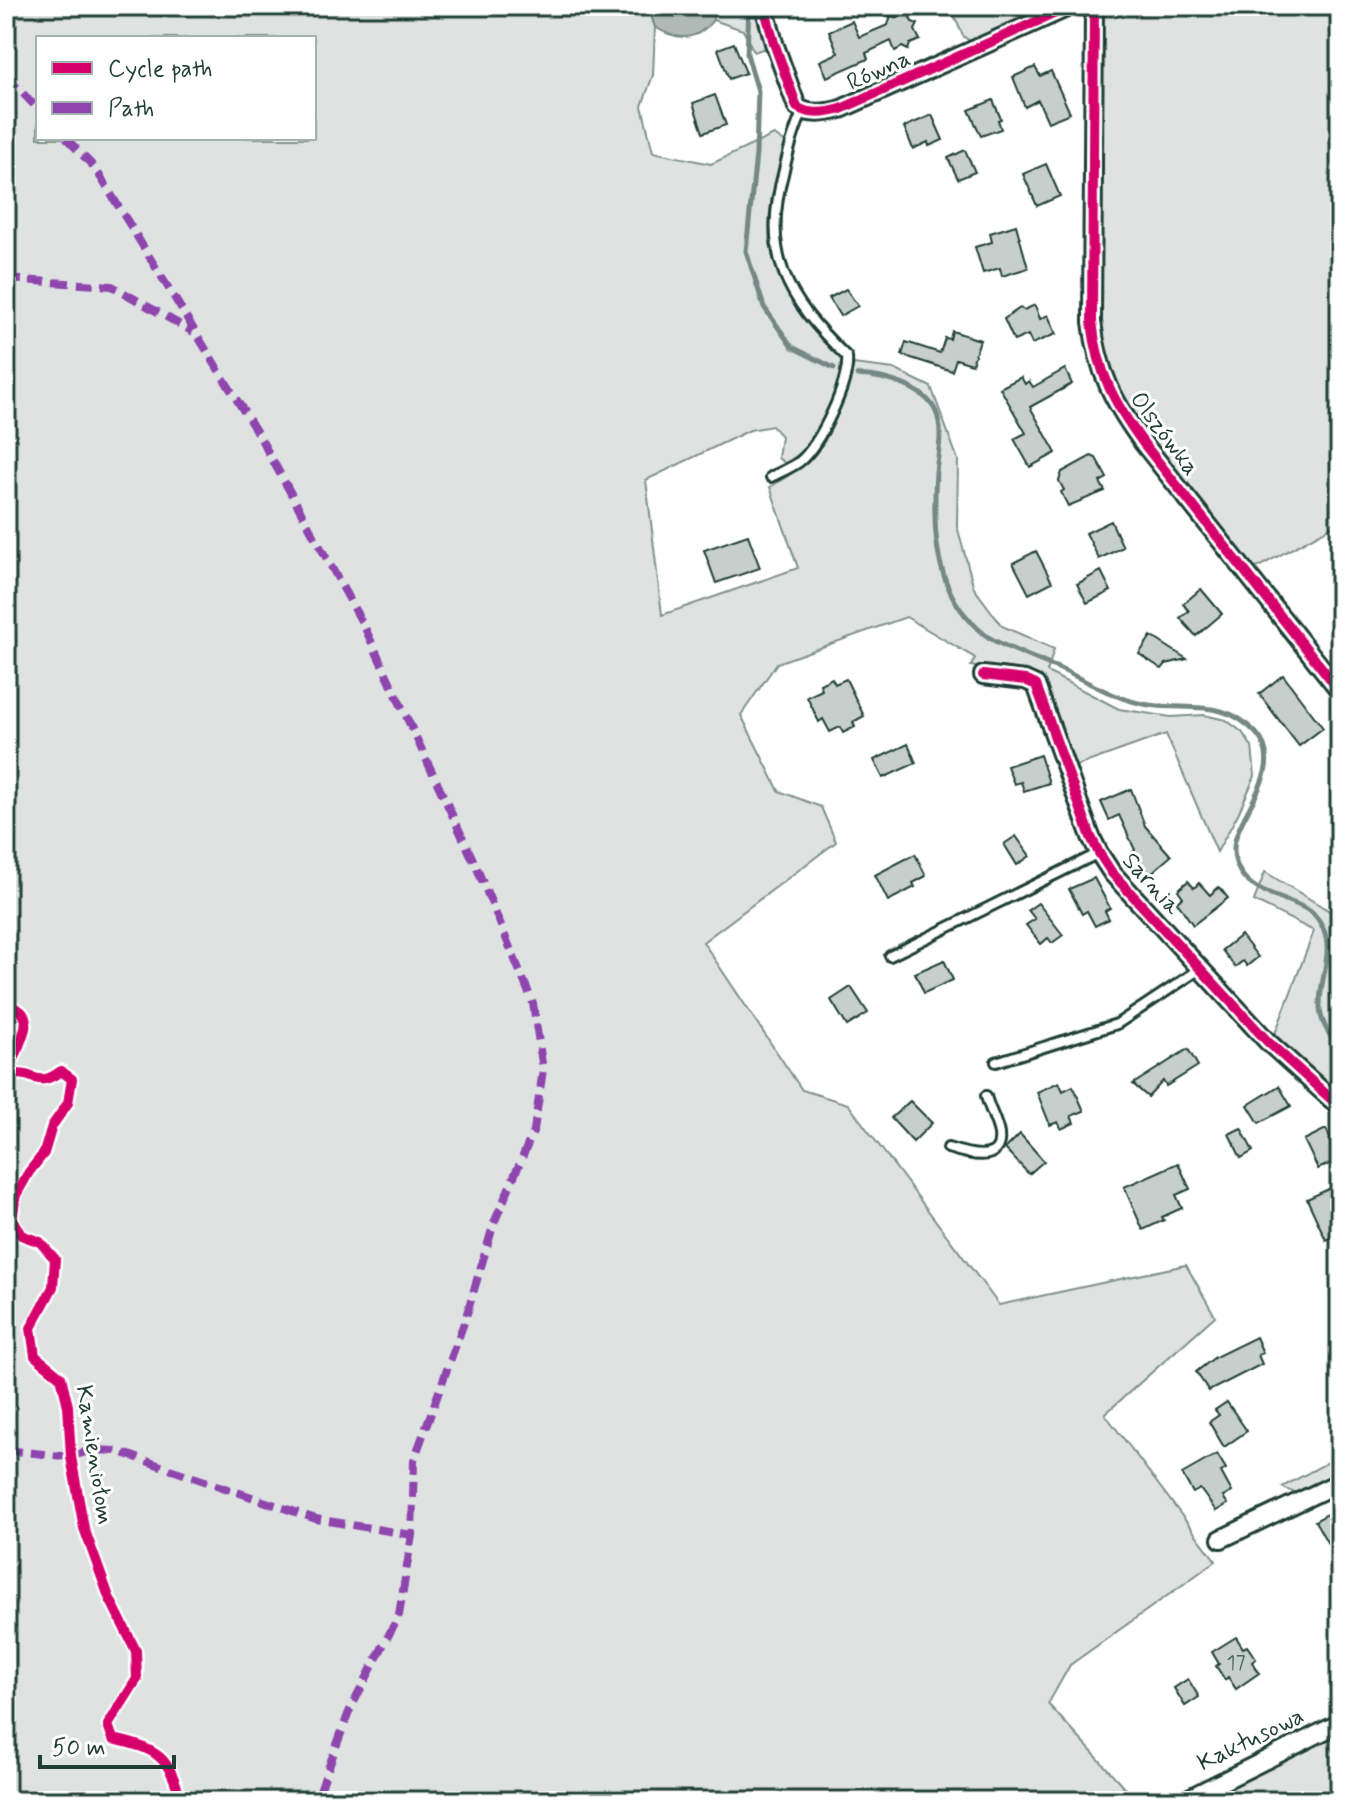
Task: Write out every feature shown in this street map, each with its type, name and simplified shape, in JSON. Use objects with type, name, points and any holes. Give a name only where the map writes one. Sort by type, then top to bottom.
[{"type":"street","points":[[764,6],[793,100],[803,111]]},
{"type":"street","name":"Równa","points":[[803,111],[829,113],[841,109],[1071,6]]},
{"type":"street","name":"Olszówka","points":[[1094,6],[1092,322],[1106,384],[1144,444],[1340,691]]},
{"type":"street","name":"Sarnia","points":[[983,675],[1025,680],[1036,685],[1099,853],[1112,873],[1268,1042],[1340,1107]]},
{"type":"street","points":[[1221,1539],[1340,1482]]},
{"type":"street","name":"Kaktusowa","points":[[1183,1801],[1340,1723]]},
{"type":"lane","points":[[771,477],[798,463],[818,443],[848,364],[847,357],[829,340],[790,287],[775,248],[776,206],[794,130],[803,111]]},
{"type":"lane","points":[[890,956],[1099,853]]},
{"type":"lane","points":[[996,1062],[1117,1024],[1201,968]]},
{"type":"lane","points":[[948,1148],[975,1156],[990,1153],[996,1148],[999,1134],[986,1096]]},
{"type":"shaded area","points":[[6,6],[648,6],[655,27],[653,75],[642,106],[653,152],[711,164],[774,135],[786,143],[770,213],[772,252],[789,293],[804,316],[844,363],[830,406],[817,433],[798,455],[785,463],[778,458],[781,436],[772,426],[750,430],[646,480],[662,615],[798,568],[770,487],[804,465],[820,448],[836,418],[854,364],[894,369],[931,387],[958,460],[957,526],[974,588],[1002,626],[1054,649],[1047,672],[1119,709],[1171,717],[1204,715],[1226,720],[1242,732],[1252,747],[1255,776],[1217,852],[1166,734],[1071,768],[1032,678],[971,666],[975,658],[906,617],[777,663],[741,715],[779,791],[821,807],[836,842],[703,942],[802,1090],[848,1104],[999,1305],[1186,1265],[1215,1316],[1105,1414],[1216,1561],[1070,1665],[1048,1704],[1137,1801],[6,1801]]},
{"type":"shaded area","points":[[648,6],[712,6],[713,20],[693,36],[679,37],[655,27]]},
{"type":"shaded area","points":[[712,6],[760,6],[771,46],[754,52],[743,30],[713,20]]},
{"type":"shaded area","points":[[950,6],[1060,6],[974,44],[963,36]]},
{"type":"shaded area","points":[[1101,6],[1340,6],[1340,522],[1253,570],[1140,428],[1118,395],[1099,344]]},
{"type":"shaded area","points":[[1265,872],[1336,915],[1340,927],[1340,1099],[1273,1039],[1314,931],[1254,901]]},
{"type":"shaded area","points":[[1330,1461],[1340,1465],[1340,1474],[1319,1486],[1304,1492],[1282,1487]]},
{"type":"shaded area","points":[[1340,1727],[1340,1801],[1192,1801]]},
{"type":"building","points":[[908,13],[912,22],[918,24],[915,30],[920,40],[910,44],[908,50],[902,47],[895,51],[891,41],[866,53],[868,59],[827,77],[820,61],[838,53],[829,31],[852,21],[859,37],[888,25],[891,15],[897,18]]},
{"type":"building","points":[[734,43],[746,73],[729,79],[718,49]]},
{"type":"building","points":[[1035,67],[1040,76],[1051,71],[1070,113],[1048,122],[1038,100],[1025,107],[1013,77]]},
{"type":"building","points":[[715,95],[726,125],[703,133],[693,103]]},
{"type":"building","points":[[993,100],[1001,119],[998,120],[1001,129],[981,136],[969,110]]},
{"type":"building","points":[[932,115],[943,140],[913,149],[904,127]]},
{"type":"building","points":[[965,150],[975,172],[958,179],[948,158]]},
{"type":"building","points":[[1046,164],[1060,196],[1037,206],[1023,174]]},
{"type":"building","points":[[1016,225],[1028,268],[1002,276],[1000,268],[983,273],[975,247],[992,242],[990,233]]},
{"type":"building","points":[[846,289],[858,306],[840,316],[829,298]]},
{"type":"building","points":[[1035,305],[1040,319],[1048,315],[1056,334],[1032,344],[1028,335],[1014,341],[1004,319],[1020,308],[1024,310]]},
{"type":"building","points":[[952,331],[980,340],[972,364],[956,359],[952,371],[902,355],[906,342],[940,353],[945,338],[950,339]]},
{"type":"building","points":[[1065,369],[1072,384],[1030,407],[1056,453],[1030,467],[1014,439],[1026,433],[1000,388],[1021,377],[1025,384],[1029,381],[1033,387]]},
{"type":"building","points":[[1091,456],[1096,458],[1107,478],[1100,482],[1105,491],[1068,506],[1059,481],[1062,472]]},
{"type":"building","points":[[1111,521],[1123,547],[1099,559],[1086,533]]},
{"type":"building","points":[[748,535],[760,568],[716,583],[704,550]]},
{"type":"building","points":[[1036,551],[1052,582],[1029,594],[1013,563]]},
{"type":"building","points":[[1101,571],[1111,591],[1087,603],[1077,584]]},
{"type":"building","points":[[1201,589],[1222,614],[1196,636],[1180,618],[1189,611],[1183,604]]},
{"type":"building","points":[[1151,636],[1187,659],[1166,664],[1162,669],[1139,654]]},
{"type":"building","points":[[1283,675],[1323,728],[1299,746],[1259,694]]},
{"type":"building","points":[[832,678],[835,684],[846,679],[864,716],[853,722],[855,727],[843,733],[840,727],[830,732],[823,719],[819,722],[807,697],[822,690],[820,684]]},
{"type":"building","points":[[908,744],[916,763],[883,778],[874,760]]},
{"type":"building","points":[[1040,755],[1049,783],[1024,791],[1021,782],[1014,784],[1007,766]]},
{"type":"building","points":[[1131,789],[1145,826],[1171,856],[1150,874],[1133,852],[1135,850],[1119,815],[1109,820],[1101,802]]},
{"type":"building","points":[[1016,836],[1030,856],[1017,865],[1004,844]]},
{"type":"building","points":[[915,854],[926,876],[913,883],[915,887],[888,901],[875,875]]},
{"type":"building","points":[[1094,878],[1110,908],[1105,911],[1109,919],[1095,926],[1087,911],[1082,914],[1069,889]]},
{"type":"building","points":[[1188,881],[1194,888],[1199,883],[1210,895],[1219,887],[1228,898],[1193,925],[1177,902],[1183,897],[1178,890]]},
{"type":"building","points":[[1038,903],[1063,935],[1052,943],[1048,938],[1041,944],[1026,925],[1035,919],[1028,910]]},
{"type":"building","points":[[1241,935],[1258,957],[1247,966],[1243,961],[1235,967],[1222,950]]},
{"type":"building","points":[[944,960],[953,980],[924,993],[915,973]]},
{"type":"building","points":[[851,987],[868,1013],[847,1026],[831,1000]]},
{"type":"building","points":[[1188,1049],[1198,1066],[1166,1086],[1163,1081],[1148,1097],[1133,1084]]},
{"type":"building","points":[[1059,1082],[1063,1091],[1073,1086],[1084,1111],[1071,1116],[1074,1123],[1061,1129],[1058,1122],[1050,1125],[1037,1092]]},
{"type":"building","points":[[1279,1086],[1291,1106],[1259,1123],[1248,1105]]},
{"type":"building","points":[[910,1101],[932,1123],[913,1142],[891,1118]]},
{"type":"building","points":[[1241,1128],[1253,1151],[1241,1158],[1229,1134]]},
{"type":"building","points":[[1326,1129],[1340,1159],[1318,1169],[1304,1140]]},
{"type":"building","points":[[1020,1134],[1044,1161],[1029,1174],[1005,1149]]},
{"type":"building","points":[[1178,1163],[1190,1189],[1176,1195],[1182,1208],[1143,1230],[1124,1187]]},
{"type":"building","points":[[1335,1186],[1340,1197],[1340,1234],[1326,1240],[1307,1199]]},
{"type":"building","points":[[1256,1337],[1263,1353],[1258,1355],[1262,1364],[1209,1391],[1196,1372],[1215,1357]]},
{"type":"building","points":[[1227,1402],[1247,1431],[1224,1447],[1209,1422],[1219,1415],[1215,1410]]},
{"type":"building","points":[[1217,1454],[1226,1469],[1221,1472],[1232,1492],[1223,1497],[1228,1504],[1216,1511],[1200,1489],[1193,1493],[1182,1474]]},
{"type":"building","points":[[1340,1507],[1340,1565],[1315,1521]]},
{"type":"building","points":[[1236,1637],[1256,1659],[1252,1662],[1259,1673],[1236,1689],[1228,1677],[1225,1680],[1212,1652]]},
{"type":"building","points":[[1188,1679],[1199,1697],[1185,1706],[1174,1688]]},
{"type":"waterway","name":"Olszówka","points":[[749,6],[747,54],[758,91],[756,154],[746,251],[764,307],[792,347],[834,368]]},
{"type":"waterway","name":"Olszówka","points":[[857,375],[890,380],[913,389],[923,395],[936,412],[940,434],[935,529],[941,566],[955,601],[980,630],[1005,646],[1125,699],[1149,705],[1219,710],[1244,722],[1256,733],[1265,747],[1267,762],[1257,793],[1236,838],[1234,851],[1238,868],[1246,880],[1257,888],[1310,911],[1318,919],[1327,941],[1320,996],[1321,1013],[1340,1051]]},
{"type":"marked path","points":[[6,76],[36,107]]},
{"type":"marked path","points":[[68,140],[95,168],[262,441],[365,628],[476,866],[533,1003],[543,1070],[534,1130],[494,1223],[465,1320],[414,1460],[412,1535],[399,1615],[349,1712],[316,1801]]},
{"type":"marked path","points":[[6,279],[112,286],[193,332]]},
{"type":"marked path","points":[[6,1450],[71,1457],[91,1450],[117,1451],[316,1519],[412,1535]]},
{"type":"cycle path","points":[[764,6],[797,107],[819,113],[841,109],[1071,6]]},
{"type":"cycle path","points":[[1094,6],[1092,322],[1103,372],[1116,401],[1144,444],[1340,691]]},
{"type":"cycle path","points":[[983,675],[1025,680],[1036,685],[1091,837],[1112,873],[1268,1042],[1340,1107]]},
{"type":"cycle path","name":"Kamieniołom","points":[[6,1006],[22,1013],[26,1024],[7,1071],[10,1075],[46,1079],[61,1071],[72,1079],[68,1103],[52,1126],[44,1153],[16,1195],[12,1219],[21,1235],[40,1242],[55,1259],[53,1287],[31,1328],[35,1356],[61,1377],[68,1406],[71,1457],[84,1528],[109,1597],[136,1651],[137,1679],[108,1725],[113,1739],[151,1751],[166,1764],[181,1801]]}]
